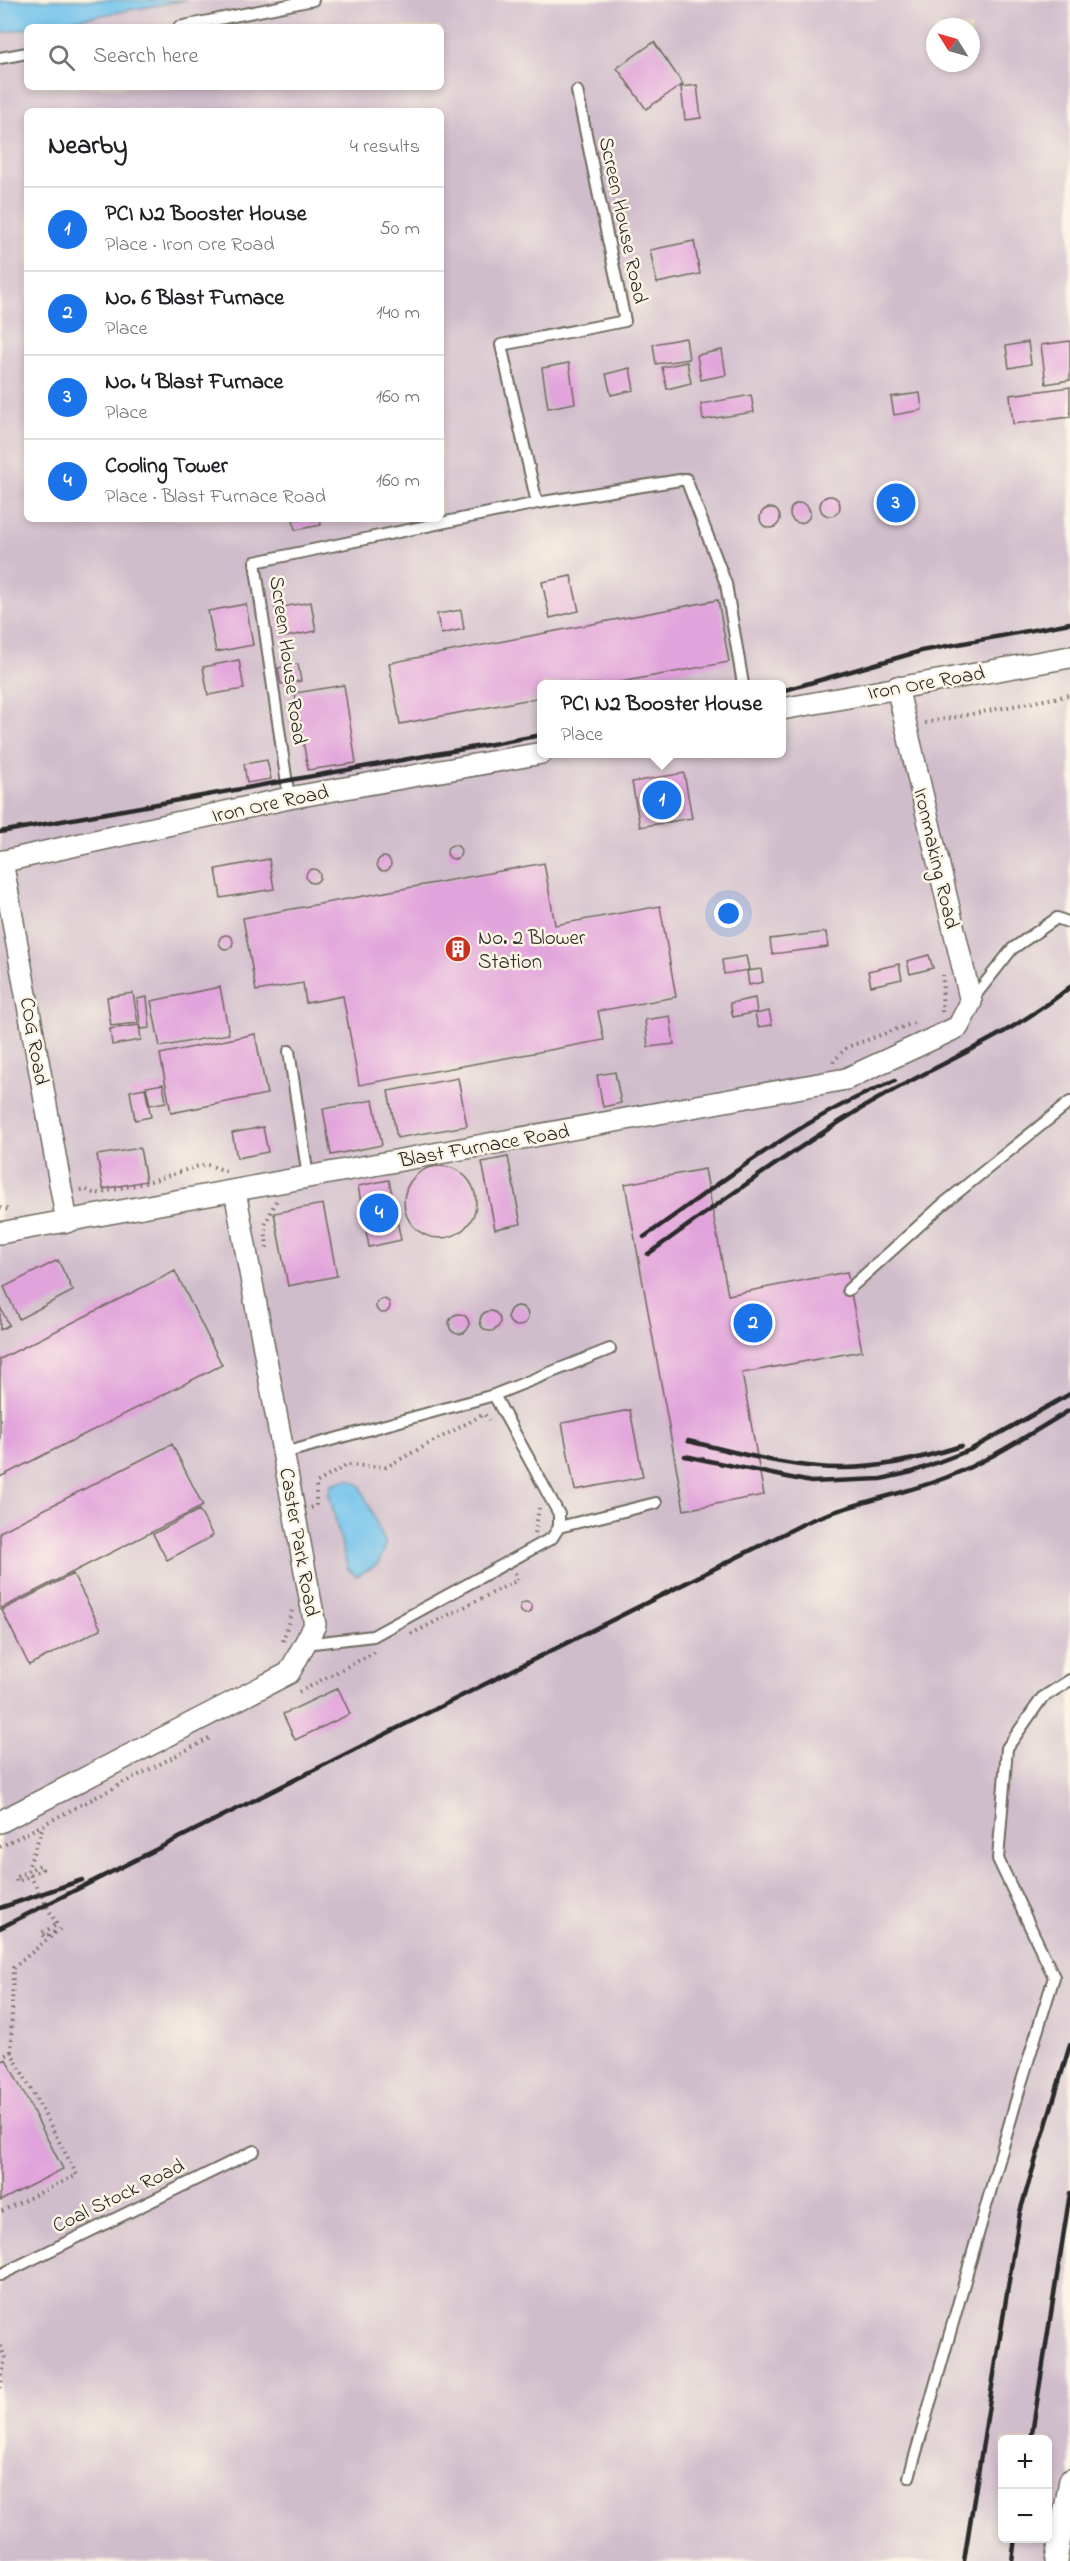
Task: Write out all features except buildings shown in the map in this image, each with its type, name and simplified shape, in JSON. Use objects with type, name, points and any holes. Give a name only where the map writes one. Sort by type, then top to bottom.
[{"type":"street","name":"Iron Ore Road","points":[[786,708],[1070,657]]},
{"type":"street","name":"Ironmaking Road","points":[[897,687],[971,1002]]},
{"type":"street","name":"Iron Ore Road","points":[[1,862],[289,798],[537,754]]},
{"type":"street","name":"COG Road","points":[[1,862],[67,1221]]},
{"type":"street","name":"Blast Furnace Road","points":[[0,1233],[846,1079],[958,1027],[971,1002]]},
{"type":"street","name":"Caster Park Road","points":[[0,1822],[289,1673],[315,1625],[235,1191]]},
{"type":"street","points":[[1056,2561],[1070,2480]]},
{"type":"lane","points":[[194,24],[314,0]]},
{"type":"lane","points":[[0,58],[24,54]]},
{"type":"lane","name":"Screen House Road","points":[[537,502],[501,345],[625,321],[577,92]]},
{"type":"lane","name":"Screen House Road","points":[[444,522],[537,502],[686,479],[726,584],[742,680]]},
{"type":"lane","name":"Screen House Road","points":[[289,798],[255,562],[443,522]]},
{"type":"lane","points":[[971,1002],[1012,949],[1057,918],[1070,923]]},
{"type":"lane","points":[[289,1051],[308,1177]]},
{"type":"lane","points":[[848,1290],[942,1205],[1070,1102]]},
{"type":"lane","points":[[284,1453],[494,1395],[610,1349]]},
{"type":"lane","points":[[305,1644],[374,1636],[552,1538],[559,1527],[559,1514],[494,1395]]},
{"type":"lane","points":[[559,1527],[656,1503]]},
{"type":"lane","points":[[909,2477],[1020,2087],[1054,1977],[998,1859],[1007,1748],[1042,1698],[1070,1680]]},
{"type":"lane","name":"Coal Stock Road","points":[[0,2275],[254,2151]]},
{"type":"path","points":[[81,1182],[85,1189],[95,1194],[148,1182],[205,1164],[227,1171]]},
{"type":"path","points":[[62,1196],[85,1189]]},
{"type":"path","points":[[0,1208],[20,1212]]},
{"type":"path","points":[[294,1511],[316,1506],[316,1483],[347,1465],[387,1467],[484,1414],[491,1422],[507,1416]]},
{"type":"path","points":[[0,2212],[76,2175],[11,2052],[13,1968],[60,1929],[44,1937],[42,1933],[57,1925],[29,1873],[44,1825]]},
{"type":"path","points":[[0,2058],[11,2052]]},
{"type":"path","points":[[0,2346],[5,2357],[0,2390]]},
{"type":"shaded area","points":[[186,0],[1070,0],[1070,2561],[0,2561],[0,33],[24,29],[24,90],[444,90],[444,24],[52,24]]},
{"type":"water","points":[[0,0],[186,0],[51,24],[24,24],[24,29],[0,33]]},
{"type":"water","points":[[348,1479],[360,1485],[386,1545],[378,1564],[357,1576],[348,1569],[329,1494],[331,1484]]},
{"type":"railway","points":[[786,690],[921,651],[1070,623]]},
{"type":"railway","points":[[0,832],[537,736]]},
{"type":"railway","points":[[648,1254],[834,1125],[888,1093],[1021,1022],[1070,987]]},
{"type":"railway","points":[[644,1237],[734,1172],[796,1131],[861,1095],[895,1081]]},
{"type":"railway","points":[[685,1456],[811,1482],[881,1479],[912,1472],[970,1450],[1070,1394]]},
{"type":"railway","points":[[0,1928],[809,1521],[945,1478],[1009,1447],[1070,1410]]},
{"type":"railway","points":[[688,1441],[784,1463],[843,1468],[903,1462],[961,1446]]},
{"type":"railway","points":[[0,1908],[82,1880]]},
{"type":"railway","points":[[964,2561],[1020,2212],[1070,2045]]},
{"type":"railway","points":[[1032,2435],[1070,2193]]},
{"type":"railway","points":[[1012,2561],[1014,2543]]},
{"type":"place","name":"No. 4 Blast Furnace","points":[[896,503]]},
{"type":"place","name":"PCI N2 Booster House","points":[[662,800]]},
{"type":"place","name":"No. 2 Blower Station","points":[[458,949]]},
{"type":"place","name":"Cooling Tower","points":[[379,1213]]},
{"type":"place","name":"No. 6 Blast Furnace","points":[[753,1323]]}]
